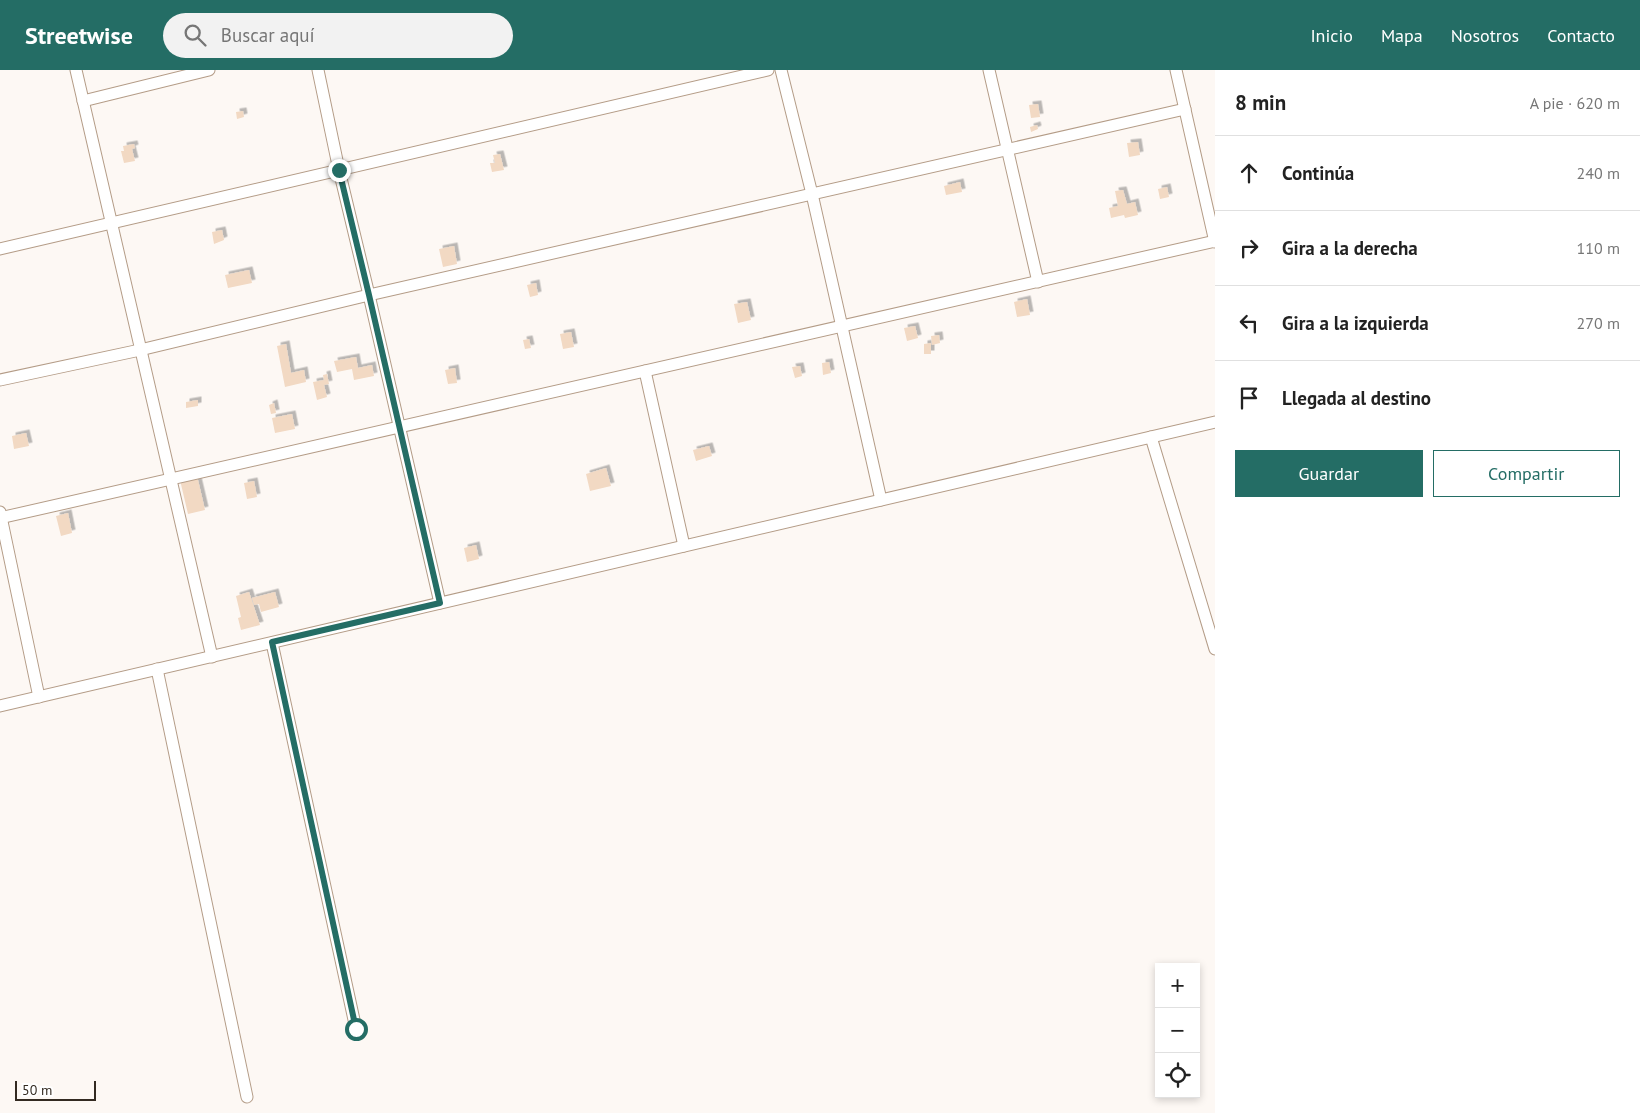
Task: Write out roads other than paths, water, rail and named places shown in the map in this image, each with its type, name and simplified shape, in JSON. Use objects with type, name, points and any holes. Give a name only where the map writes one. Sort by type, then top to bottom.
[{"type":"street","points":[[76,70],[212,656]]},
{"type":"street","points":[[83,101],[209,70]]},
{"type":"street","points":[[318,70],[339,170],[440,603]]},
{"type":"street","points":[[0,249],[768,70]]},
{"type":"street","points":[[781,70],[812,194],[881,500]]},
{"type":"street","points":[[989,70],[1038,282]]},
{"type":"street","points":[[38,697],[0,516],[171,479],[1215,242],[1176,70]]},
{"type":"street","points":[[0,380],[140,350],[369,295],[1185,109]]},
{"type":"street","points":[[645,371],[684,546]]},
{"type":"street","points":[[0,706],[1215,422]]},
{"type":"street","points":[[1152,437],[1215,649]]},
{"type":"street","points":[[272,642],[356,1029]]},
{"type":"street","points":[[157,670],[247,1096]]}]
